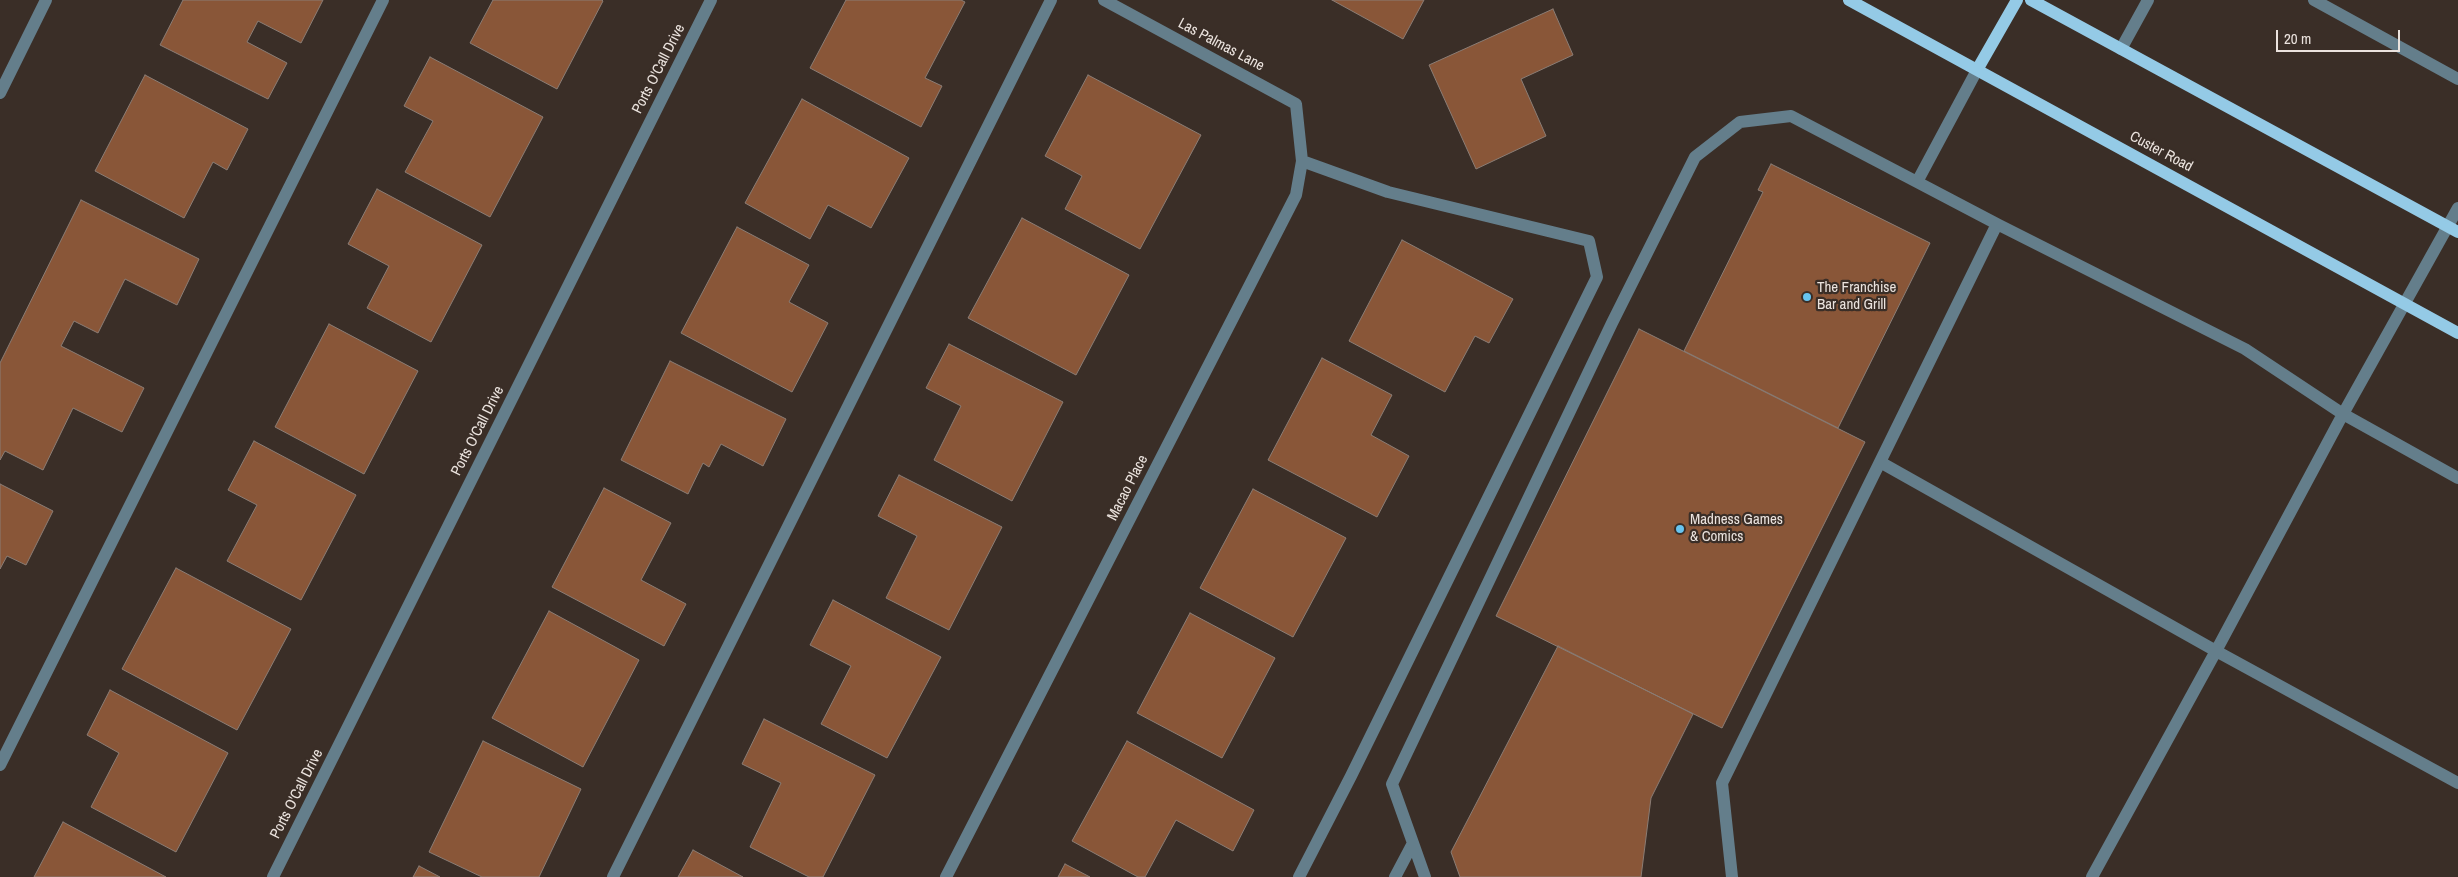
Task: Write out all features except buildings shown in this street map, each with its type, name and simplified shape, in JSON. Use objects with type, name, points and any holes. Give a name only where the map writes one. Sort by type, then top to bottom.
[{"type":"main road","name":"Custer Road","points":[[1848,0],[2458,334]]},
{"type":"main road","points":[[1977,70],[2017,0]]},
{"type":"main road","points":[[2031,0],[2453,229]]},
{"type":"street","points":[[0,93],[46,0]]},
{"type":"street","points":[[0,765],[384,0]]},
{"type":"street","name":"Ports O'Call Drive","points":[[273,877],[712,0]]},
{"type":"street","points":[[613,877],[1051,0]]},
{"type":"street","name":"Las Palmas Lane","points":[[1104,0],[1296,104]]},
{"type":"street","points":[[2121,49],[2148,0]]},
{"type":"street","points":[[2314,0],[2458,79]]},
{"type":"street","points":[[1917,182],[1977,70]]},
{"type":"street","name":"Macao Place","points":[[946,877],[1296,195],[1302,161],[1296,104]]},
{"type":"street","points":[[1425,877],[1392,784],[1612,323],[1695,157],[1740,122],[1791,116],[1997,224],[2246,349],[2342,414],[2458,478]]},
{"type":"street","points":[[1299,877],[1356,768],[1598,276],[1589,241],[1388,192],[1302,161]]},
{"type":"street","points":[[2092,877],[2216,651],[2342,414],[2405,304],[2453,229],[2458,208]]},
{"type":"street","points":[[1732,877],[1722,783],[1997,224]]},
{"type":"street","points":[[1880,462],[2216,651],[2458,783]]},
{"type":"street","points":[[1395,877],[1413,843]]},
{"type":"place","name":"The Franchise Bar and Grill","points":[[1807,297]]},
{"type":"place","name":"Madness Games & Comics","points":[[1680,529]]}]
